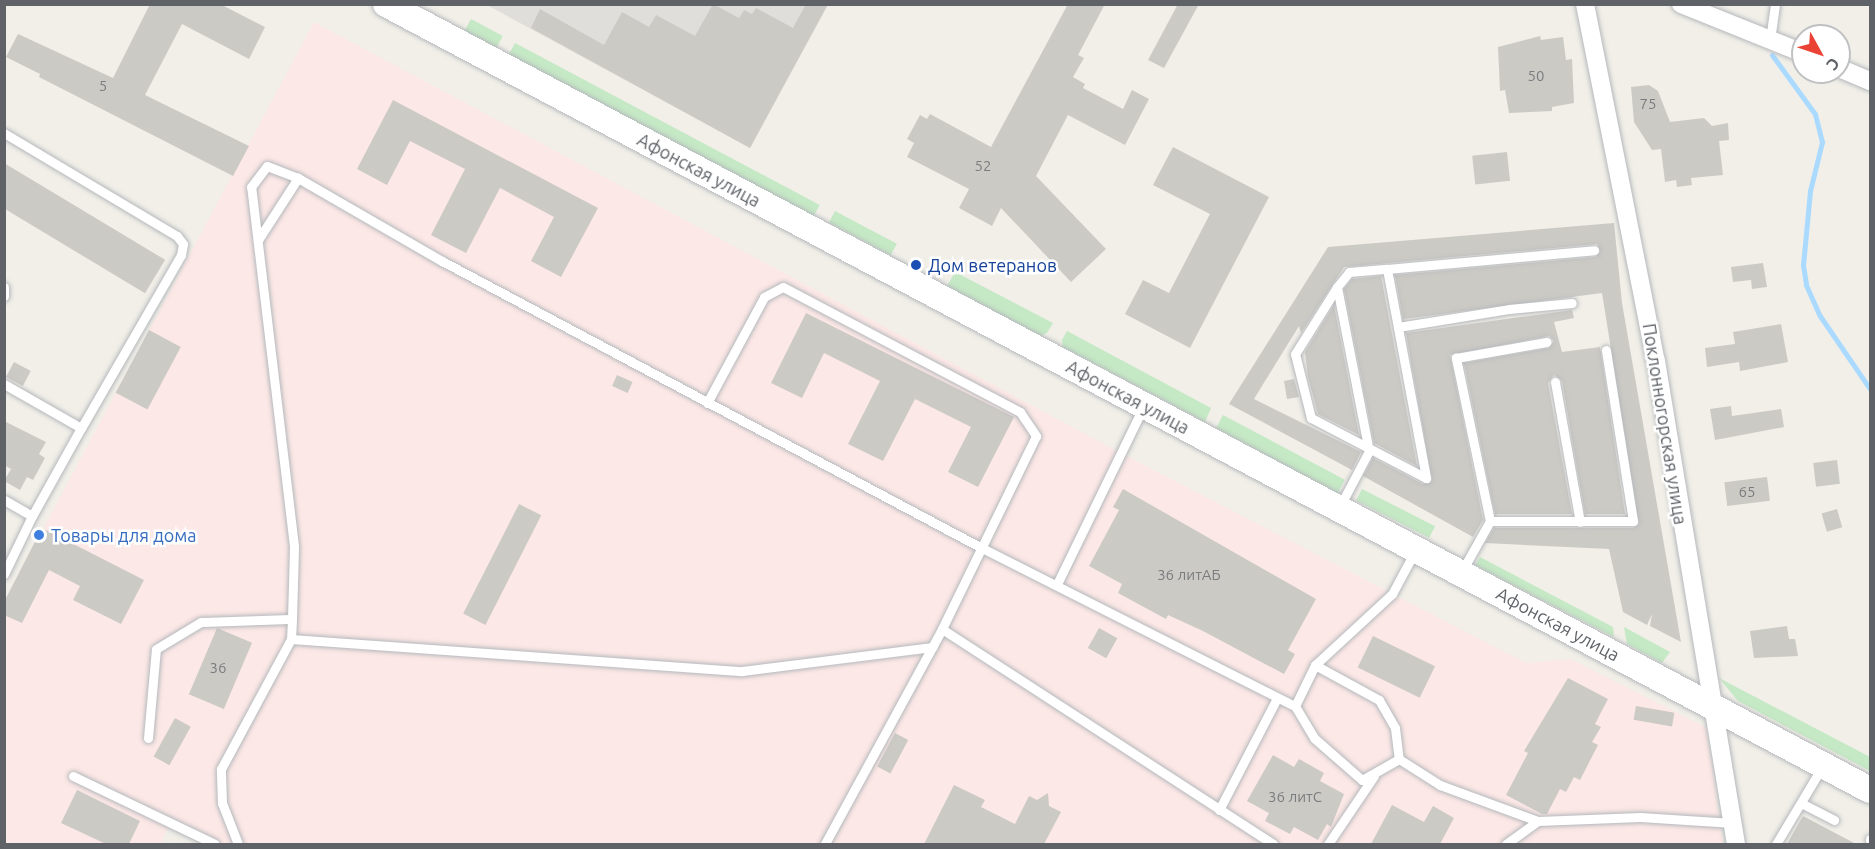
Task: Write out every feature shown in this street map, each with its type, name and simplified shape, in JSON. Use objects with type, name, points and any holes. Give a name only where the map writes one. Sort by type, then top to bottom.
[{"type":"street","name":"Афонская улица","points":[[386,4],[1870,790]]},
{"type":"street","name":"Поклонногорская улица","points":[[1585,4],[1656,361],[1737,844]]},
{"type":"street","points":[[1681,4],[1791,48]]},
{"type":"street","points":[[1851,73],[1870,81]]},
{"type":"lane","points":[[1770,40],[1775,4]]},
{"type":"lane","points":[[4,133],[177,236],[183,244],[181,255],[32,516],[4,574]]},
{"type":"lane","points":[[238,844],[222,803],[221,769],[291,639],[292,619],[294,546],[251,187],[258,174],[267,165],[297,178],[442,261],[980,547],[1294,706],[1314,738],[1362,780],[1374,776],[1399,759]]},
{"type":"lane","points":[[258,240],[297,178]]},
{"type":"lane","points":[[1387,269],[1426,478],[1369,451],[1311,418],[1295,354],[1337,287],[1349,272],[1594,250]]},
{"type":"lane","points":[[4,287],[4,296]]},
{"type":"lane","points":[[707,403],[764,297],[783,287],[1020,412],[1036,436],[942,629],[825,844]]},
{"type":"lane","points":[[1337,287],[1369,451],[1339,508]]},
{"type":"lane","points":[[1398,327],[1509,309],[1572,303]]},
{"type":"lane","points":[[1461,573],[1490,521],[1456,358],[1547,342]]},
{"type":"lane","points":[[1490,521],[1633,521],[1606,350]]},
{"type":"lane","points":[[1555,382],[1580,522]]},
{"type":"lane","points":[[4,384],[81,428]]},
{"type":"lane","points":[[1057,584],[1144,405]]},
{"type":"lane","points":[[4,500],[32,516]]},
{"type":"lane","points":[[1294,706],[1315,665],[1392,594],[1417,549]]},
{"type":"lane","points":[[148,738],[156,649],[201,622],[292,619]]},
{"type":"lane","points":[[942,629],[1273,844]]},
{"type":"lane","points":[[291,639],[742,672],[932,647]]},
{"type":"lane","points":[[1315,665],[1379,700],[1395,728],[1399,759]]},
{"type":"lane","points":[[1219,810],[1277,698]]},
{"type":"lane","points":[[1399,759],[1440,784],[1538,821],[1640,817],[1733,823]]},
{"type":"lane","points":[[1776,844],[1803,804],[1823,764]]},
{"type":"lane","points":[[73,776],[215,844]]},
{"type":"lane","points":[[1328,844],[1374,776]]},
{"type":"lane","points":[[1803,804],[1834,819]]},
{"type":"lane","points":[[1506,844],[1538,821]]},
{"type":"shaded area","points":[[487,5],[828,5],[750,148]]},
{"type":"shaded area","points":[[314,22],[1121,453],[1526,663],[1571,659],[1707,728],[1723,844],[215,844],[171,823],[160,844],[5,844],[4,602]]},
{"type":"green space","points":[[471,19],[503,36],[496,48],[464,31]]},
{"type":"green space","points":[[515,43],[820,205],[814,216],[509,54]]},
{"type":"green space","points":[[835,211],[897,244],[891,255],[829,222]]},
{"type":"green space","points":[[955,272],[1053,323],[1047,333],[1041,336],[947,286]]},
{"type":"green space","points":[[1067,331],[1211,408],[1205,422],[1063,347],[1062,340]]},
{"type":"green space","points":[[1223,415],[1345,480],[1338,493],[1216,428]]},
{"type":"green space","points":[[1362,489],[1435,526],[1429,538],[1356,501]]},
{"type":"green space","points":[[1480,557],[1613,627],[1614,637],[1475,565]]},
{"type":"green space","points":[[1624,627],[1670,652],[1662,663],[1627,644]]},
{"type":"green space","points":[[1719,678],[1870,757],[1870,771],[1738,701]]},
{"type":"building","points":[[150,4],[220,4],[265,27],[249,59],[182,24],[145,95],[249,146],[233,176],[39,77],[40,74],[6,57],[18,34],[113,78]]},
{"type":"building","points":[[713,4],[739,18],[744,10],[752,14],[756,8],[793,28],[806,4],[828,4],[750,148],[531,28],[540,9],[604,45],[622,12],[649,27],[656,15],[695,36]]},
{"type":"building","points":[[1068,4],[1105,4],[1078,55],[1084,58],[1073,77],[1085,84],[1083,88],[1123,109],[1132,90],[1149,99],[1125,145],[1068,115],[1036,176],[1106,249],[1071,282],[1001,208],[992,226],[959,208],[969,189],[907,157],[914,143],[907,139],[920,115],[927,119],[930,114],[991,147]]},
{"type":"building","points":[[1178,4],[1199,4],[1164,68],[1148,60]]},
{"type":"building","points":[[1540,36],[1541,40],[1563,37],[1566,60],[1572,59],[1574,103],[1552,107],[1552,111],[1509,113],[1505,90],[1500,91],[1498,47]]},
{"type":"building","points":[[1649,85],[1658,91],[1670,122],[1704,118],[1712,126],[1728,123],[1729,140],[1719,141],[1723,175],[1691,178],[1692,185],[1677,187],[1676,180],[1665,182],[1661,149],[1652,150],[1634,122],[1631,87]]},
{"type":"building","points":[[393,100],[598,208],[561,277],[531,261],[554,217],[500,188],[466,253],[431,235],[465,169],[410,141],[387,185],[357,169]]},
{"type":"building","points":[[1173,147],[1269,197],[1190,348],[1125,314],[1143,280],[1169,293],[1210,214],[1153,185]]},
{"type":"building","points":[[1507,152],[1510,181],[1475,184],[1472,156]]},
{"type":"building","points":[[4,163],[165,260],[145,293],[4,208]]},
{"type":"building","points":[[1614,223],[1622,303],[1681,642],[1650,626],[1652,614],[1647,625],[1623,612],[1609,549],[1485,543],[1494,528],[1633,528],[1639,524],[1602,293],[1403,319],[1395,275],[1595,257],[1600,252],[1597,244],[1344,267],[1301,333],[1299,326],[1254,399],[1361,452],[1352,470],[1229,404],[1328,247]]},
{"type":"building","points":[[1763,263],[1767,287],[1752,289],[1751,280],[1733,282],[1731,267]]},
{"type":"building","points":[[1381,276],[1417,466],[1374,443],[1344,289],[1352,279]]},
{"type":"building","points":[[1334,305],[1359,435],[1318,414],[1308,377],[1305,352]]},
{"type":"building","points":[[1572,310],[1574,318],[1554,322],[1562,352],[1600,347],[1625,514],[1585,514],[1562,381],[1554,375],[1548,383],[1572,514],[1495,514],[1464,363],[1549,348],[1554,341],[1549,336],[1450,355],[1483,520],[1473,537],[1363,476],[1373,458],[1423,484],[1432,480],[1406,333]]},
{"type":"building","points":[[806,313],[1014,417],[978,487],[948,472],[971,427],[915,399],[883,461],[848,444],[880,381],[824,353],[802,398],[771,383]]},
{"type":"building","points":[[1781,324],[1788,362],[1740,371],[1739,362],[1707,367],[1705,348],[1735,344],[1733,332]]},
{"type":"building","points":[[149,330],[181,347],[147,410],[116,393]]},
{"type":"building","points":[[14,362],[31,371],[23,386],[6,377]]},
{"type":"building","points":[[617,375],[633,382],[628,393],[612,386]]},
{"type":"building","points":[[1294,379],[1299,397],[1287,399],[1284,381]]},
{"type":"building","points":[[1731,406],[1732,416],[1781,409],[1784,427],[1715,440],[1710,409]]},
{"type":"building","points":[[4,421],[46,442],[39,454],[45,458],[33,480],[27,477],[20,490],[4,481],[11,469],[4,465]]},
{"type":"building","points":[[1837,460],[1840,484],[1816,487],[1813,463]]},
{"type":"building","points":[[1767,477],[1770,501],[1727,506],[1724,482]]},
{"type":"building","points":[[1123,489],[1316,599],[1288,650],[1295,654],[1284,674],[1203,631],[1168,615],[1166,619],[1118,593],[1122,584],[1089,566],[1119,510],[1113,507]]},
{"type":"building","points":[[519,504],[541,515],[485,625],[463,614]]},
{"type":"building","points":[[1837,509],[1842,527],[1827,532],[1822,513]]},
{"type":"building","points":[[42,528],[144,580],[121,624],[73,600],[80,586],[49,570],[22,623],[4,615],[4,602]]},
{"type":"building","points":[[1787,626],[1789,639],[1795,639],[1798,656],[1754,658],[1750,631]]},
{"type":"building","points":[[217,628],[252,643],[224,709],[189,694]]},
{"type":"building","points":[[1099,628],[1117,638],[1106,658],[1088,648]]},
{"type":"building","points":[[1373,636],[1435,666],[1420,698],[1358,667]]},
{"type":"building","points":[[1568,678],[1608,699],[1595,724],[1601,727],[1592,742],[1598,745],[1580,780],[1574,777],[1566,792],[1560,789],[1547,814],[1542,814],[1506,795],[1528,753],[1524,751]]},
{"type":"building","points":[[1636,706],[1674,713],[1672,727],[1634,720]]},
{"type":"building","points":[[175,718],[191,727],[169,765],[154,756]]},
{"type":"building","points":[[895,733],[908,740],[890,774],[877,767]]},
{"type":"building","points":[[1273,755],[1294,767],[1299,759],[1324,773],[1320,781],[1344,794],[1331,827],[1327,824],[1318,840],[1294,827],[1290,834],[1265,821],[1269,813],[1247,801]]},
{"type":"building","points":[[954,785],[985,800],[981,807],[1015,824],[1029,796],[1037,800],[1048,793],[1049,806],[1061,812],[1044,844],[924,844]]},
{"type":"building","points":[[77,790],[140,821],[129,844],[106,844],[61,823]]},
{"type":"building","points":[[1392,805],[1424,822],[1433,806],[1454,818],[1440,844],[1371,844]]},
{"type":"building","points":[[1803,816],[1856,844],[1787,844]]},
{"type":"waterway","points":[[1772,55],[1815,114],[1822,142],[1810,191],[1803,265],[1806,285],[1820,316],[1870,389]]},
{"type":"place","name":"Дом ветеранов","points":[[916,265]]},
{"type":"place","name":"Товары для дома","points":[[39,535]]}]
